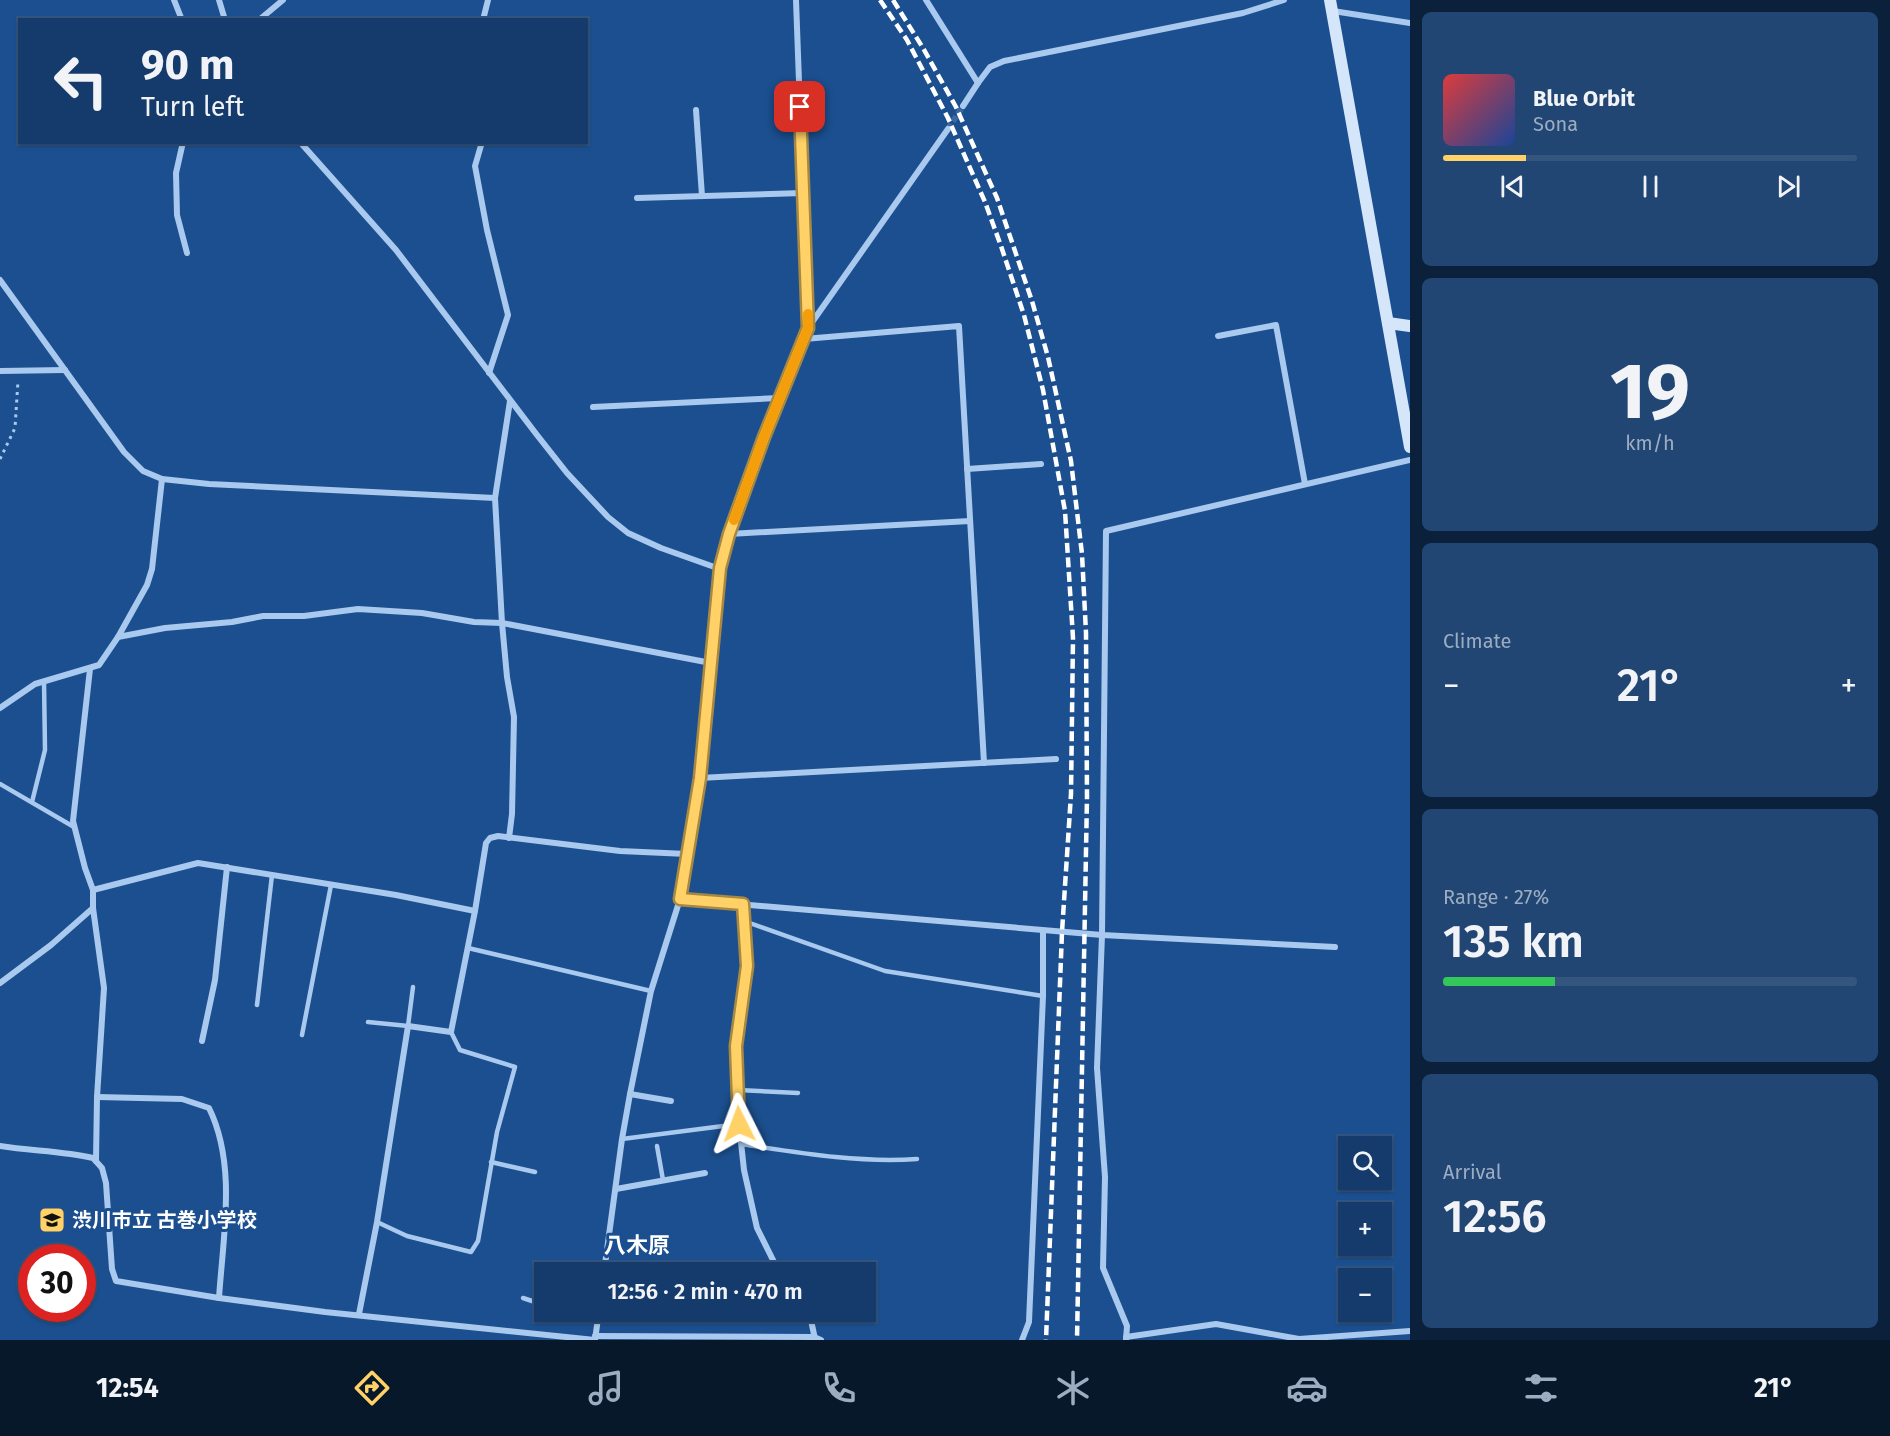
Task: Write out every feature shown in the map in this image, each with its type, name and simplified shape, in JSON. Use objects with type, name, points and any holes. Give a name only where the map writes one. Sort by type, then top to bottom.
[{"type":"street","points":[[174,0],[181,18]]},
{"type":"street","points":[[219,0],[224,18]]},
{"type":"street","points":[[261,18],[283,0]]},
{"type":"street","points":[[484,18],[488,0]]},
{"type":"street","points":[[796,0],[808,328]]},
{"type":"street","points":[[927,0],[978,83]]},
{"type":"street","points":[[963,106],[990,67],[1004,61],[1243,13],[1284,0]]},
{"type":"street","points":[[1410,23],[1331,5],[1410,447]]},
{"type":"street","points":[[696,110],[702,196]]},
{"type":"street","points":[[605,1262],[622,1139],[651,991],[680,899],[700,778],[720,568],[729,534],[764,437],[808,328],[948,129]]},
{"type":"street","points":[[183,144],[176,173],[177,215],[187,253]]},
{"type":"street","points":[[302,144],[396,250],[510,402],[567,473],[608,517],[628,533],[661,548],[720,568]]},
{"type":"street","points":[[481,144],[474,166],[508,315],[489,373]]},
{"type":"street","points":[[637,198],[803,193]]},
{"type":"street","points":[[0,280],[124,452],[143,471],[162,479],[209,484],[495,498]]},
{"type":"street","points":[[1388,323],[1410,326]]},
{"type":"street","points":[[1218,336],[1276,325],[1305,484]]},
{"type":"street","points":[[804,339],[959,326],[984,763]]},
{"type":"street","points":[[0,371],[65,370]]},
{"type":"street","points":[[593,407],[779,398]]},
{"type":"street","points":[[509,838],[512,813],[514,717],[507,677],[502,623],[495,498],[510,402]]},
{"type":"street","points":[[1410,460],[1106,531],[1102,935],[1097,1068],[1105,1177],[1103,1268],[1127,1326],[1126,1338],[1216,1324],[1299,1339],[1410,1331]]},
{"type":"street","points":[[967,470],[1041,464]]},
{"type":"street","points":[[0,708],[35,684],[99,665],[118,637],[147,585],[152,569],[162,479]]},
{"type":"street","points":[[729,534],[970,521]]},
{"type":"street","points":[[118,637],[165,628],[232,622],[263,616],[304,616],[358,609],[422,613],[474,622],[502,623],[711,663]]},
{"type":"street","points":[[90,669],[73,822],[93,890],[93,908],[104,988],[97,1097],[96,1161]]},
{"type":"street","points":[[700,778],[1056,759]]},
{"type":"street","points":[[359,1314],[377,1222],[408,1026],[451,1032],[486,843],[490,838],[498,836],[620,851],[687,854]]},
{"type":"street","points":[[93,890],[198,863],[475,910]]},
{"type":"street","points":[[202,1041],[215,980],[227,867]]},
{"type":"street","points":[[680,899],[1043,931],[1335,946]]},
{"type":"street","points":[[743,904],[747,966],[736,1046],[739,1124],[744,1170],[757,1228],[774,1262]]},
{"type":"street","points":[[0,983],[51,945],[93,908]]},
{"type":"street","points":[[1022,1340],[1029,1322],[1043,996],[1043,931]]},
{"type":"street","points":[[630,1094],[671,1101]]},
{"type":"street","points":[[97,1097],[182,1099],[209,1108],[218,1126],[227,1178],[219,1298]]},
{"type":"street","points":[[0,1146],[71,1153],[93,1158],[96,1161],[102,1168],[106,1183],[112,1269],[116,1281],[219,1298],[595,1340],[598,1322]]},
{"type":"street","points":[[616,1189],[705,1173]]},
{"type":"street","points":[[811,1322],[814,1338]]},
{"type":"street","points":[[595,1336],[814,1338],[821,1340]]},
{"type":"lane","points":[[32,802],[45,750],[44,681]]},
{"type":"lane","points":[[0,784],[74,827]]},
{"type":"lane","points":[[257,1005],[272,875]]},
{"type":"lane","points":[[302,1035],[331,885]]},
{"type":"lane","points":[[744,921],[885,971],[1043,996]]},
{"type":"lane","points":[[468,948],[651,991]]},
{"type":"lane","points":[[368,1022],[408,1026],[413,987]]},
{"type":"lane","points":[[377,1222],[407,1236],[471,1252],[478,1241],[497,1132],[515,1067],[460,1050],[451,1032]]},
{"type":"lane","points":[[738,1090],[798,1093]]},
{"type":"lane","points":[[622,1139],[739,1124]]},
{"type":"lane","points":[[741,1144],[828,1157],[886,1161],[917,1159]]},
{"type":"lane","points":[[657,1146],[663,1180]]},
{"type":"lane","points":[[491,1162],[535,1172]]},
{"type":"lane","points":[[523,1298],[534,1302]]},
{"type":"path","points":[[0,459],[15,428],[18,370]]},
{"type":"tunnel","points":[[948,129],[963,106]]},
{"type":"railway","points":[[880,0],[907,40],[948,118],[985,202],[1001,246],[1024,315],[1043,390],[1065,511],[1073,638],[1071,794],[1062,932],[1046,1340]]},
{"type":"railway","points":[[893,0],[956,107],[997,198],[1032,301],[1048,357],[1071,461],[1082,554],[1086,633],[1087,797],[1077,1340]]},
{"type":"slow traffic","points":[[734,520],[764,437],[808,328],[808,314]]},
{"type":"place","name":"渋川市立 古巻小学校","points":[[52,1220]]},
{"type":"district","name":"八木原","points":[[637,1245]]},
{"type":"route","points":[[739,1124],[736,1046],[747,966],[743,904],[680,899],[700,778],[720,568],[729,534],[764,437],[808,328],[800,107]]}]
